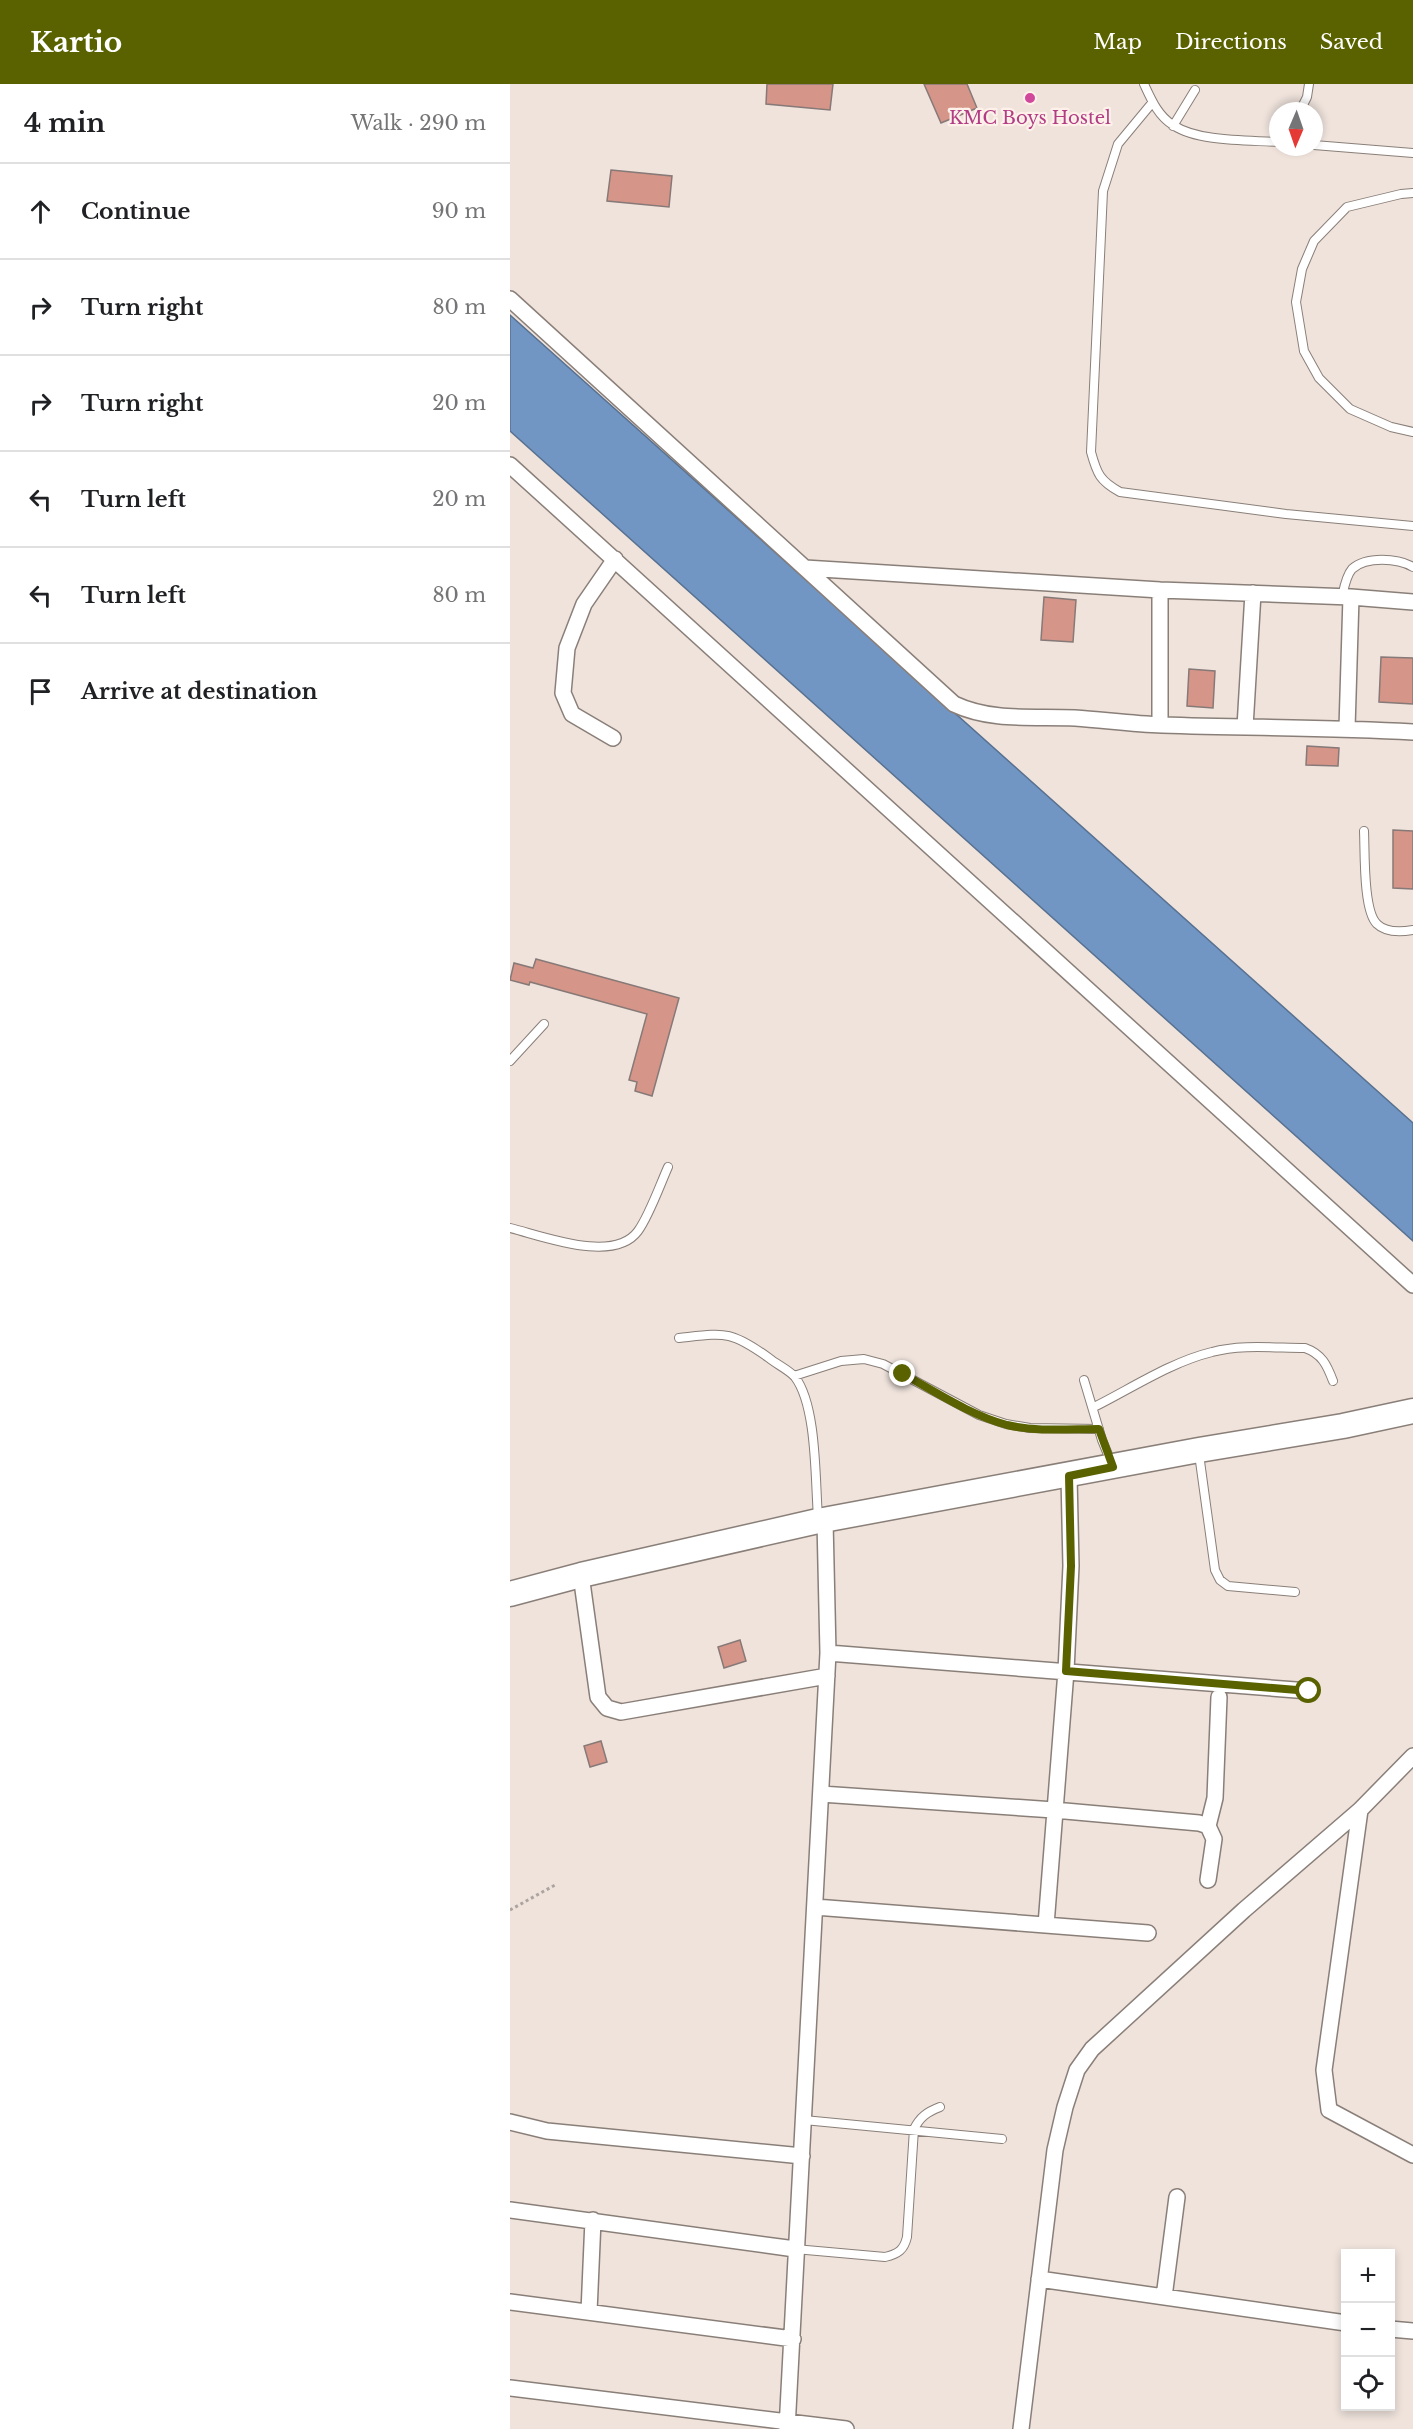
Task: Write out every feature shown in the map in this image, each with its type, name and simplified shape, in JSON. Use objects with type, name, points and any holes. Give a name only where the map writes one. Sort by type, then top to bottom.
[{"type":"main road","points":[[510,1594],[581,1575],[822,1521],[1199,1450],[1343,1426],[1413,1411]]},
{"type":"street","points":[[510,299],[954,704],[990,716],[1075,718],[1160,725],[1347,728],[1413,732]]},
{"type":"street","points":[[510,465],[1413,1285]]},
{"type":"street","points":[[613,738],[572,714],[562,693],[567,648],[584,604],[615,559]]},
{"type":"street","points":[[805,568],[1161,590],[1346,597],[1413,602]]},
{"type":"street","points":[[1160,725],[1161,590]]},
{"type":"street","points":[[1245,727],[1253,593]]},
{"type":"street","points":[[1346,597],[1347,728]]},
{"type":"street","points":[[1046,1925],[1066,1671],[1071,1566],[1069,1476]]},
{"type":"street","points":[[787,2425],[828,1653],[822,1521]]},
{"type":"street","points":[[581,1575],[598,1696],[607,1708],[621,1712],[827,1676]]},
{"type":"street","points":[[828,1653],[1309,1691]]},
{"type":"street","points":[[1208,1880],[1214,1839],[1208,1826],[1215,1798],[1219,1696]]},
{"type":"street","points":[[1021,2429],[1055,2150],[1077,2070],[1100,2041],[1244,1910],[1360,1810],[1413,1756]]},
{"type":"street","points":[[821,1794],[1054,1809],[1208,1826]]},
{"type":"street","points":[[1360,1810],[1324,2070],[1329,2110],[1413,2155]]},
{"type":"street","points":[[815,1907],[1149,1933]]},
{"type":"street","points":[[510,2122],[547,2131],[802,2156]]},
{"type":"street","points":[[1164,2297],[1177,2197]]},
{"type":"street","points":[[510,2210],[795,2249]]},
{"type":"street","points":[[589,2312],[593,2220]]},
{"type":"street","points":[[1039,2279],[1341,2322]]},
{"type":"street","points":[[510,2302],[793,2338]]},
{"type":"street","points":[[1395,2329],[1413,2331]]},
{"type":"street","points":[[510,2388],[787,2425],[846,2429]]},
{"type":"lane","points":[[1144,84],[1152,103],[1173,126],[1190,133],[1211,137],[1269,141]]},
{"type":"lane","points":[[1304,102],[1309,84]]},
{"type":"lane","points":[[1173,126],[1195,90]]},
{"type":"lane","points":[[1152,103],[1118,144],[1103,191],[1092,453],[1096,472],[1106,484],[1120,492],[1286,514],[1413,526]]},
{"type":"lane","points":[[1323,146],[1413,153]]},
{"type":"lane","points":[[1413,193],[1347,207],[1314,241],[1302,269],[1296,302],[1304,351],[1319,378],[1350,409],[1391,426],[1413,432]]},
{"type":"lane","points":[[1346,597],[1351,570],[1360,564],[1370,561],[1399,561],[1413,567]]},
{"type":"lane","points":[[1364,831],[1369,911],[1376,923],[1383,928],[1396,932],[1413,930]]},
{"type":"lane","points":[[510,1061],[544,1024]]},
{"type":"lane","points":[[510,1228],[588,1247],[610,1247],[626,1241],[638,1231],[668,1167]]},
{"type":"lane","points":[[679,1338],[714,1334],[733,1335],[747,1342],[794,1376],[810,1411],[822,1521]]},
{"type":"lane","points":[[1094,1407],[1190,1359],[1213,1351],[1235,1348],[1305,1348],[1316,1352],[1323,1359],[1333,1381]]},
{"type":"lane","points":[[794,1376],[841,1360],[864,1359],[883,1364],[971,1410],[1006,1424],[1030,1428],[1099,1429]]},
{"type":"lane","points":[[1084,1380],[1113,1467]]},
{"type":"lane","points":[[1199,1450],[1215,1570],[1220,1580],[1228,1586],[1296,1592]]},
{"type":"lane","points":[[795,2249],[885,2257],[897,2254],[904,2248],[907,2237],[914,2129],[919,2119],[929,2111],[940,2107]]},
{"type":"lane","points":[[804,2120],[1002,2139]]},
{"type":"path","points":[[510,1910],[555,1885]]},
{"type":"water","points":[[510,315],[1413,1123],[1413,1241],[510,431]]},
{"type":"building","points":[[767,84],[833,84],[830,110],[766,104]]},
{"type":"building","points":[[924,84],[967,84],[977,108],[941,123]]},
{"type":"building","points":[[611,170],[672,176],[669,207],[607,201]]},
{"type":"building","points":[[1044,597],[1076,600],[1073,642],[1041,640]]},
{"type":"building","points":[[1381,657],[1413,658],[1413,704],[1379,702]]},
{"type":"building","points":[[1189,669],[1215,671],[1213,708],[1187,706]]},
{"type":"building","points":[[1307,746],[1339,748],[1338,766],[1306,765]]},
{"type":"building","points":[[1393,830],[1413,831],[1413,889],[1393,888]]},
{"type":"building","points":[[536,959],[679,998],[652,1096],[635,1091],[637,1082],[629,1080],[647,1014],[530,982],[529,985],[510,980],[514,963],[533,968]]},
{"type":"building","points":[[740,1640],[746,1661],[724,1668],[718,1647]]},
{"type":"building","points":[[601,1741],[607,1762],[590,1767],[584,1746]]},
{"type":"place","name":"KMC Boys Hostel","points":[[1030,98]]},
{"type":"route","points":[[903,1374],[979,1415],[1006,1424],[1030,1428],[1099,1429],[1113,1467],[1069,1476],[1071,1566],[1066,1671],[1309,1691]]}]
